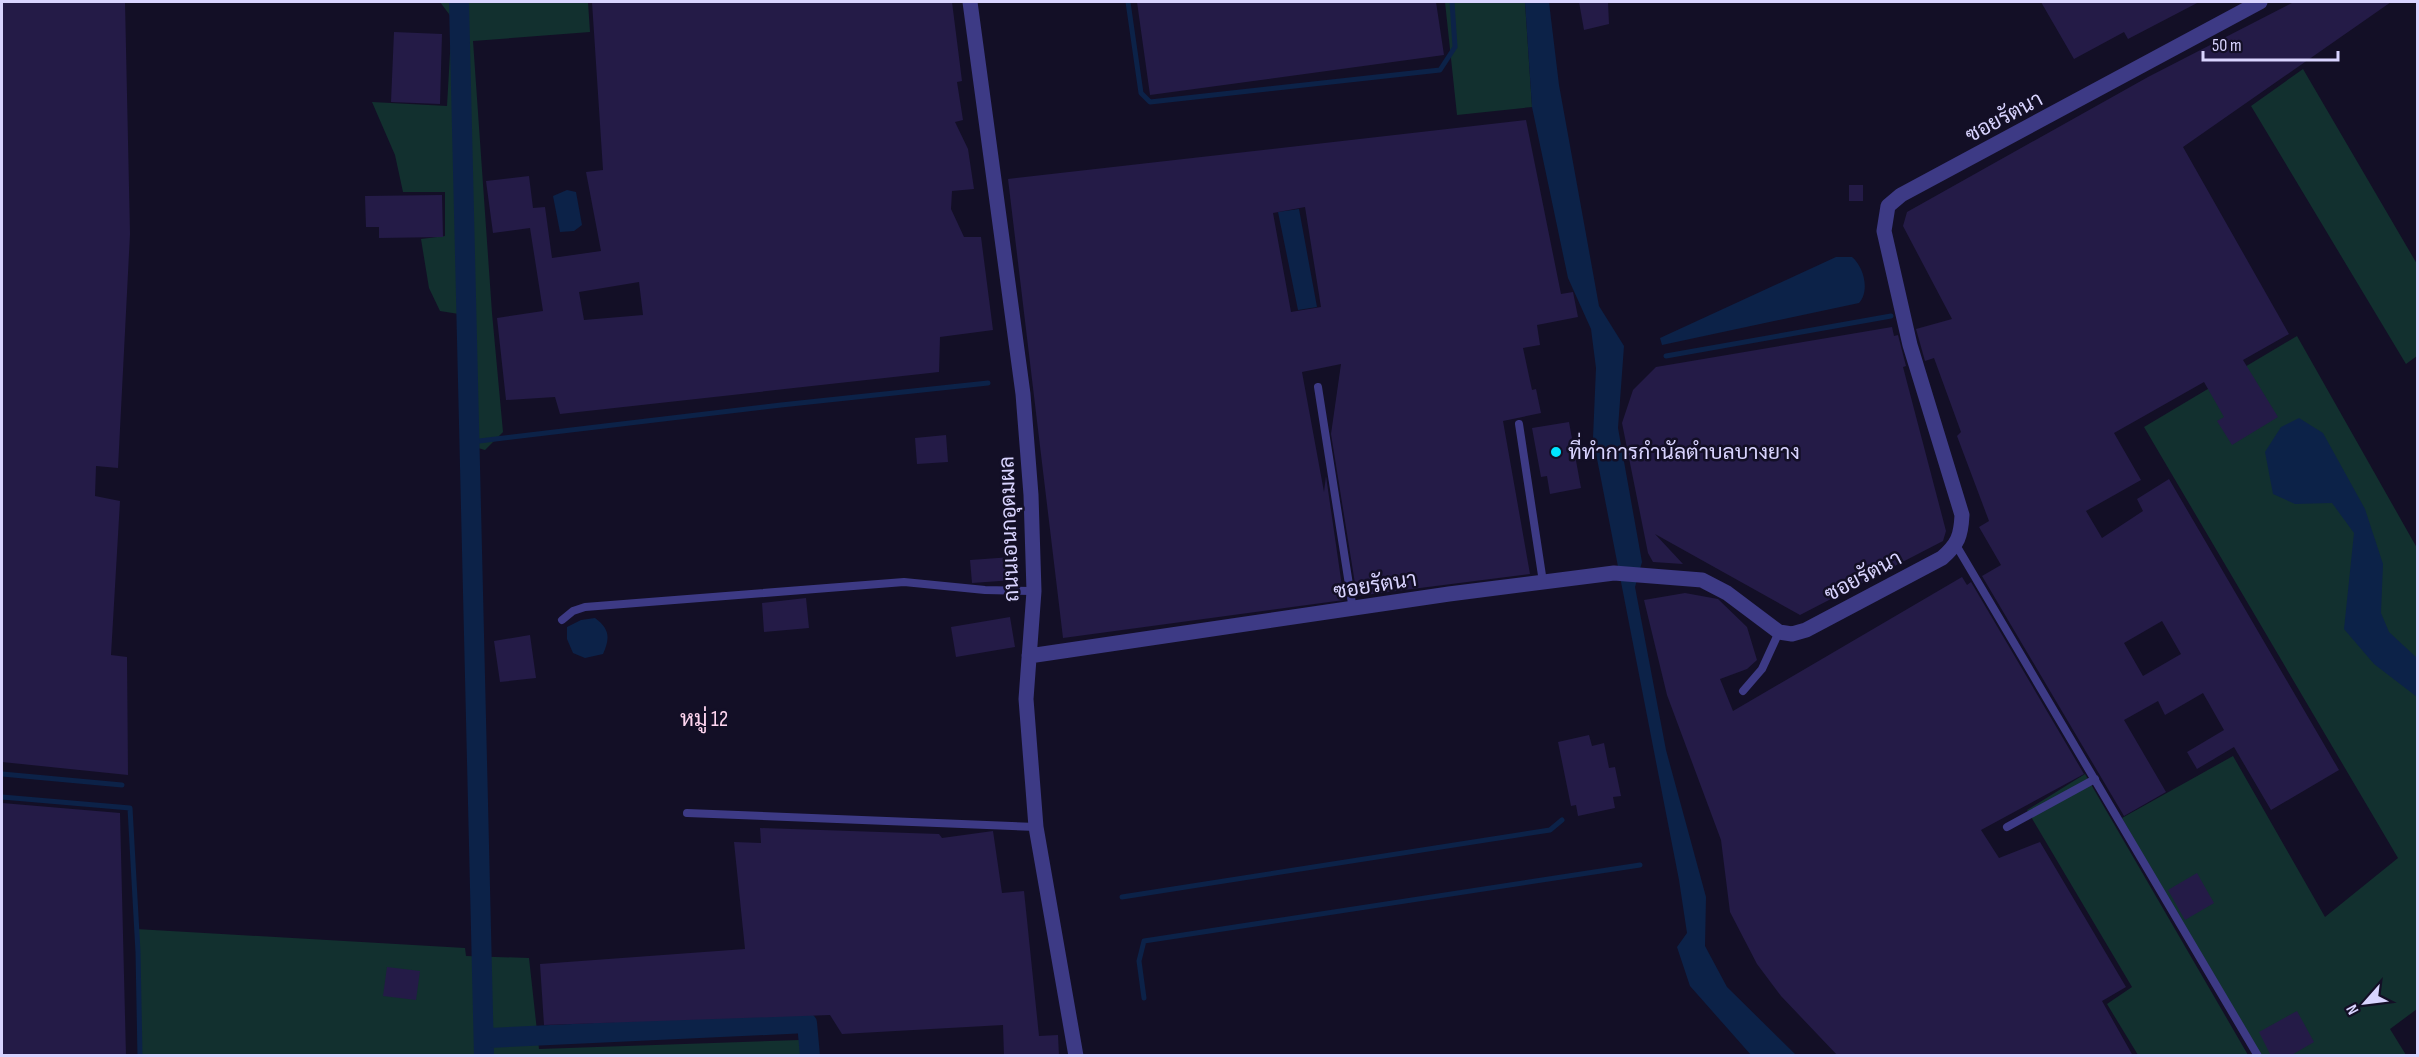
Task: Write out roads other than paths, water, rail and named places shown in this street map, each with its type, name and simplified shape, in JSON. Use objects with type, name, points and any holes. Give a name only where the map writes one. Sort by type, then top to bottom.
[{"type":"street","name":"ถนนเอนกอุดมผล","points":[[970,2],[1023,394],[1032,495],[1034,591],[1026,699],[1036,827],[1076,1056]]},
{"type":"street","name":"ซอยรัตนา","points":[[1029,656],[1614,573],[1702,580],[1727,593],[1779,632],[1792,634],[1806,630],[1942,558],[1956,545],[1961,534],[1962,515],[1910,345],[1884,231],[1888,206],[1901,195],[2260,2]]},
{"type":"lane","points":[[1318,387],[1353,610]]},
{"type":"lane","points":[[1519,424],[1543,582]]},
{"type":"lane","points":[[1956,545],[2258,1056]]},
{"type":"lane","points":[[562,620],[573,611],[585,607],[904,582],[985,590],[1034,591]]},
{"type":"lane","points":[[1743,692],[1762,669],[1779,632]]},
{"type":"lane","points":[[2007,827],[2095,779]]},
{"type":"lane","points":[[687,813],[1036,827]]},
{"type":"water","points":[[1525,2],[1549,2],[1559,85],[1599,306],[1624,346],[1618,428],[1642,562],[1635,587],[1666,750],[1706,897],[1705,946],[1727,987],[1796,1055],[1751,1055],[1690,986],[1677,947],[1687,933],[1679,880],[1593,438],[1596,368],[1591,329],[1568,278],[1532,107]]},
{"type":"water","points":[[567,190],[576,192],[582,225],[574,231],[560,232],[553,196]]},
{"type":"water","points":[[1299,209],[1317,307],[1298,310],[1278,212]]},
{"type":"water","points":[[1836,257],[1852,257],[1860,267],[1865,286],[1859,303],[1662,345],[1660,338]]},
{"type":"water","points":[[2299,418],[2323,433],[2365,509],[2383,564],[2381,613],[2389,632],[2417,658],[2417,697],[2374,664],[2344,629],[2354,533],[2332,503],[2295,504],[2273,494],[2265,452],[2281,427]]},
{"type":"water","points":[[595,618],[604,626],[608,638],[603,654],[585,658],[573,653],[567,639],[567,627],[581,620]]},
{"type":"waterway","points":[[459,2],[484,1056]]},
{"type":"waterway","points":[[1128,2],[1141,93],[1150,102],[1440,70],[1455,47],[1452,2]]},
{"type":"waterway","points":[[1666,356],[1891,316]]},
{"type":"waterway","points":[[471,442],[988,383]]},
{"type":"waterway","points":[[2,774],[122,785]]},
{"type":"waterway","points":[[2,797],[130,808],[138,952],[140,1056]]},
{"type":"waterway","points":[[1122,897],[1550,830],[1562,820]]},
{"type":"waterway","points":[[1144,998],[1139,961],[1144,941],[1640,865]]},
{"type":"waterway","points":[[489,1038],[807,1023],[810,1056]]},
{"type":"place","name":"ที่ทำการกำนัลตำบลบางยาง","points":[[1556,452]]},
{"type":"district","name":"หมู่ 12","points":[[704,718]]}]
